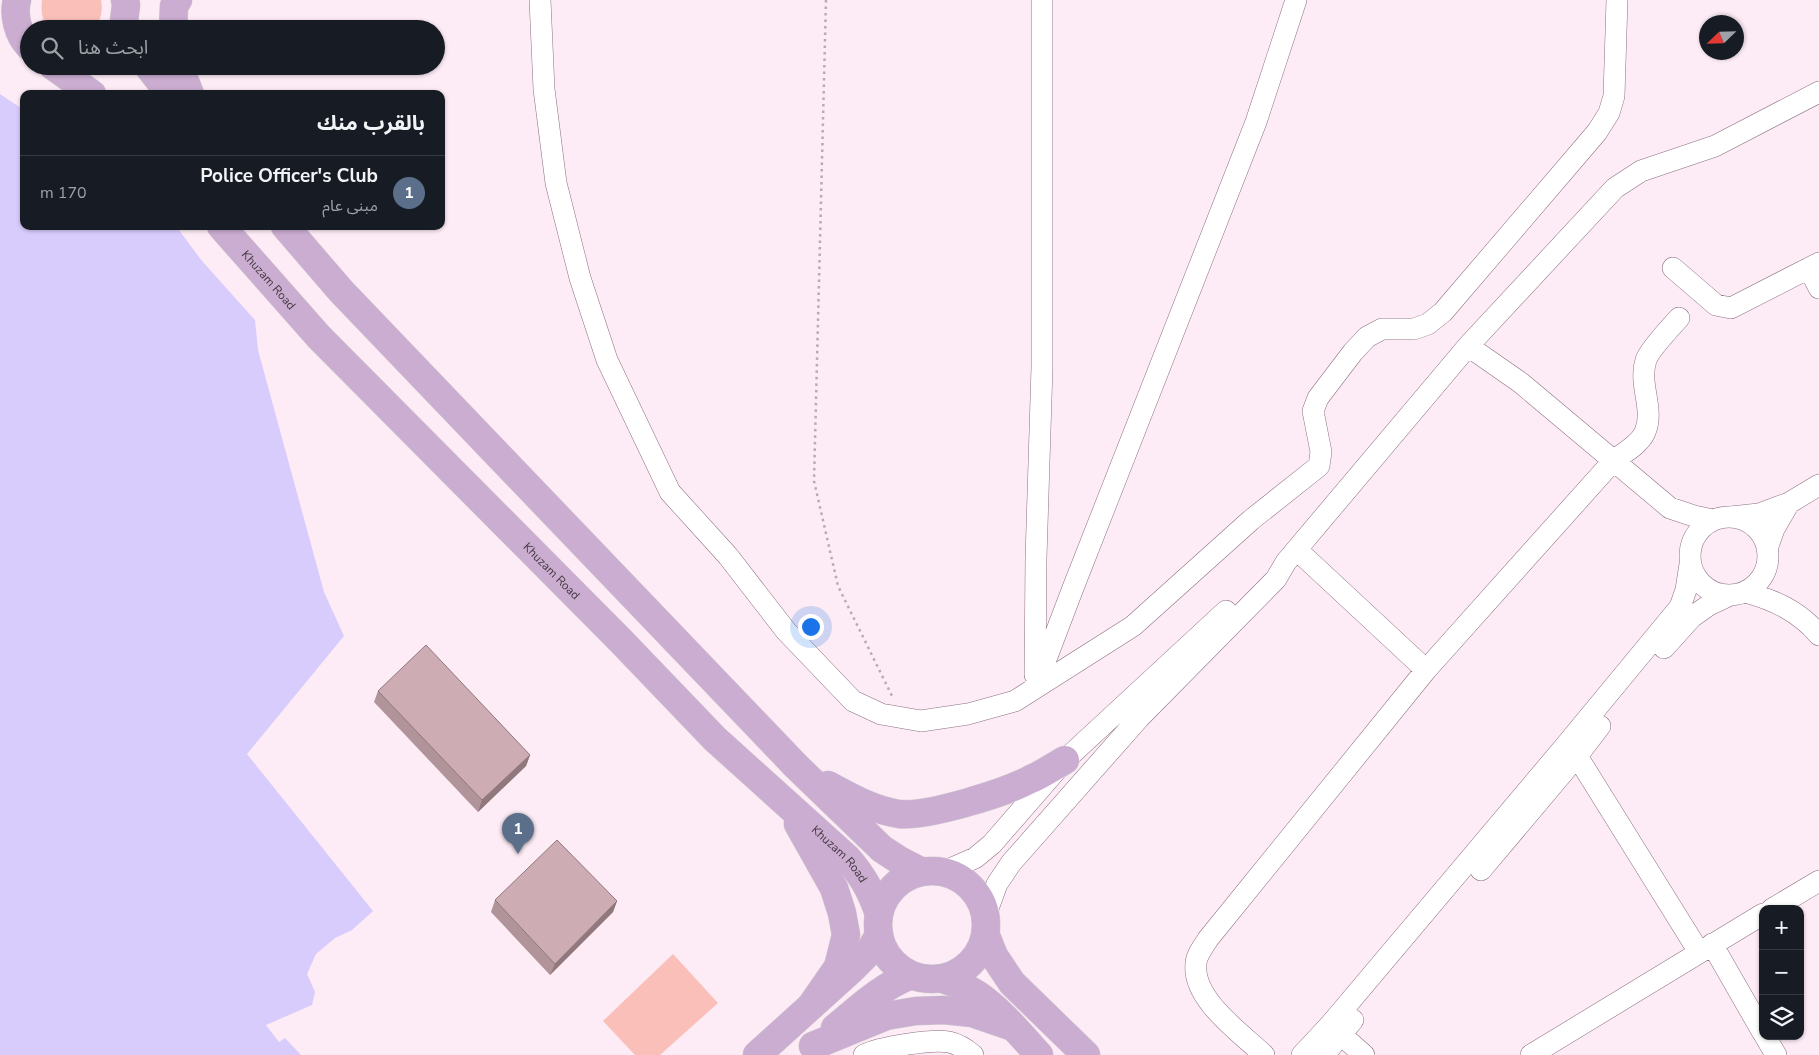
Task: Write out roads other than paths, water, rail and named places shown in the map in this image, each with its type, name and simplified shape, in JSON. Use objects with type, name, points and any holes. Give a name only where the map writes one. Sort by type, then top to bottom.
[{"type":"main road","points":[[173,20],[174,6],[178,0]]},
{"type":"main road","points":[[16,7],[20,24]]},
{"type":"main road","points":[[66,75],[86,90]]},
{"type":"main road","points":[[155,75],[167,90]]},
{"type":"main road","points":[[183,75],[188,90]]},
{"type":"main road","name":"Khuzam Road","points":[[225,230],[319,337],[620,640],[715,740],[847,858],[860,873],[872,892],[879,925]]},
{"type":"main road","points":[[288,230],[341,290],[796,766],[882,849],[900,860],[932,872],[963,880],[978,895],[994,956],[1012,983],[1086,1055]]},
{"type":"main road","points":[[796,766],[867,806],[900,814],[933,811],[1012,788],[1065,760]]},
{"type":"main road","points":[[784,801],[834,888],[842,913],[846,935],[838,967],[811,1006]]},
{"type":"main road","points":[[756,1055],[870,952],[887,895],[902,880],[932,872]]},
{"type":"main road","points":[[879,925],[885,952],[896,966],[911,975],[927,980],[943,979],[963,971],[978,956],[986,925]]},
{"type":"main road","points":[[808,1051],[880,992],[894,982],[911,975]]},
{"type":"main road","points":[[943,979],[962,986],[978,995],[1013,1027],[1038,1055]]},
{"type":"main road","points":[[808,1051],[886,1016],[916,1011],[944,1010],[972,1013],[1013,1027]]},
{"type":"street","points":[[540,0],[544,89],[556,184],[580,278],[607,360],[670,492],[728,556],[786,631],[853,702],[881,714],[921,721],[968,714],[1014,701],[1133,626],[1251,520],[1319,466],[1321,452],[1313,411],[1318,398],[1353,352],[1367,337],[1382,329],[1414,329],[1428,324],[1443,312],[1598,132],[1609,113],[1614,96],[1617,0]]},
{"type":"street","points":[[1035,688],[1042,367],[1042,0]]},
{"type":"street","points":[[1035,688],[1072,588],[1256,122],[1296,0]]},
{"type":"street","points":[[986,925],[997,884],[1010,863],[1139,718],[1276,579],[1291,556],[1468,346],[1615,188],[1641,171],[1715,146],[1819,92]]},
{"type":"street","points":[[1673,268],[1716,304],[1731,308],[1814,266],[1819,288]]},
{"type":"street","points":[[1264,1055],[1210,1005],[1195,977],[1196,961],[1208,939],[1426,670],[1614,460],[1634,445],[1645,432],[1648,412],[1642,378],[1646,358],[1679,318]]},
{"type":"street","points":[[1468,346],[1520,383],[1670,508],[1694,516],[1747,522],[1760,533],[1767,558],[1787,608]]},
{"type":"street","points":[[1572,751],[1680,607],[1686,590],[1691,555],[1699,531],[1721,519],[1759,514],[1789,503],[1819,485]]},
{"type":"street","points":[[1302,1055],[1336,1030],[1572,751],[1692,617],[1709,605],[1736,594],[1758,582],[1767,558],[1774,529],[1789,503]]},
{"type":"street","points":[[1670,508],[1691,555],[1697,580],[1711,591],[1762,597],[1787,608],[1802,617],[1819,634]]},
{"type":"street","points":[[1291,556],[1426,670]]},
{"type":"street","points":[[932,872],[975,858],[992,844],[1065,760],[1270,570],[1291,556]]},
{"type":"street","points":[[1036,580],[1043,597],[1051,602],[1062,601],[1072,588]]},
{"type":"street","points":[[1572,751],[1759,1027]]},
{"type":"street","points":[[1778,905],[1819,880]]},
{"type":"street","points":[[1530,1055],[1759,916]]},
{"type":"street","points":[[1324,1055],[1336,1030]]},
{"type":"street","points":[[1336,1030],[1364,1055]]},
{"type":"street","points":[[1767,1040],[1776,1055]]},
{"type":"street","points":[[864,1055],[882,1049],[942,1042],[957,1044],[972,1055]]},
{"type":"place","name":"Police Officer's Club","points":[[518,854]]}]
